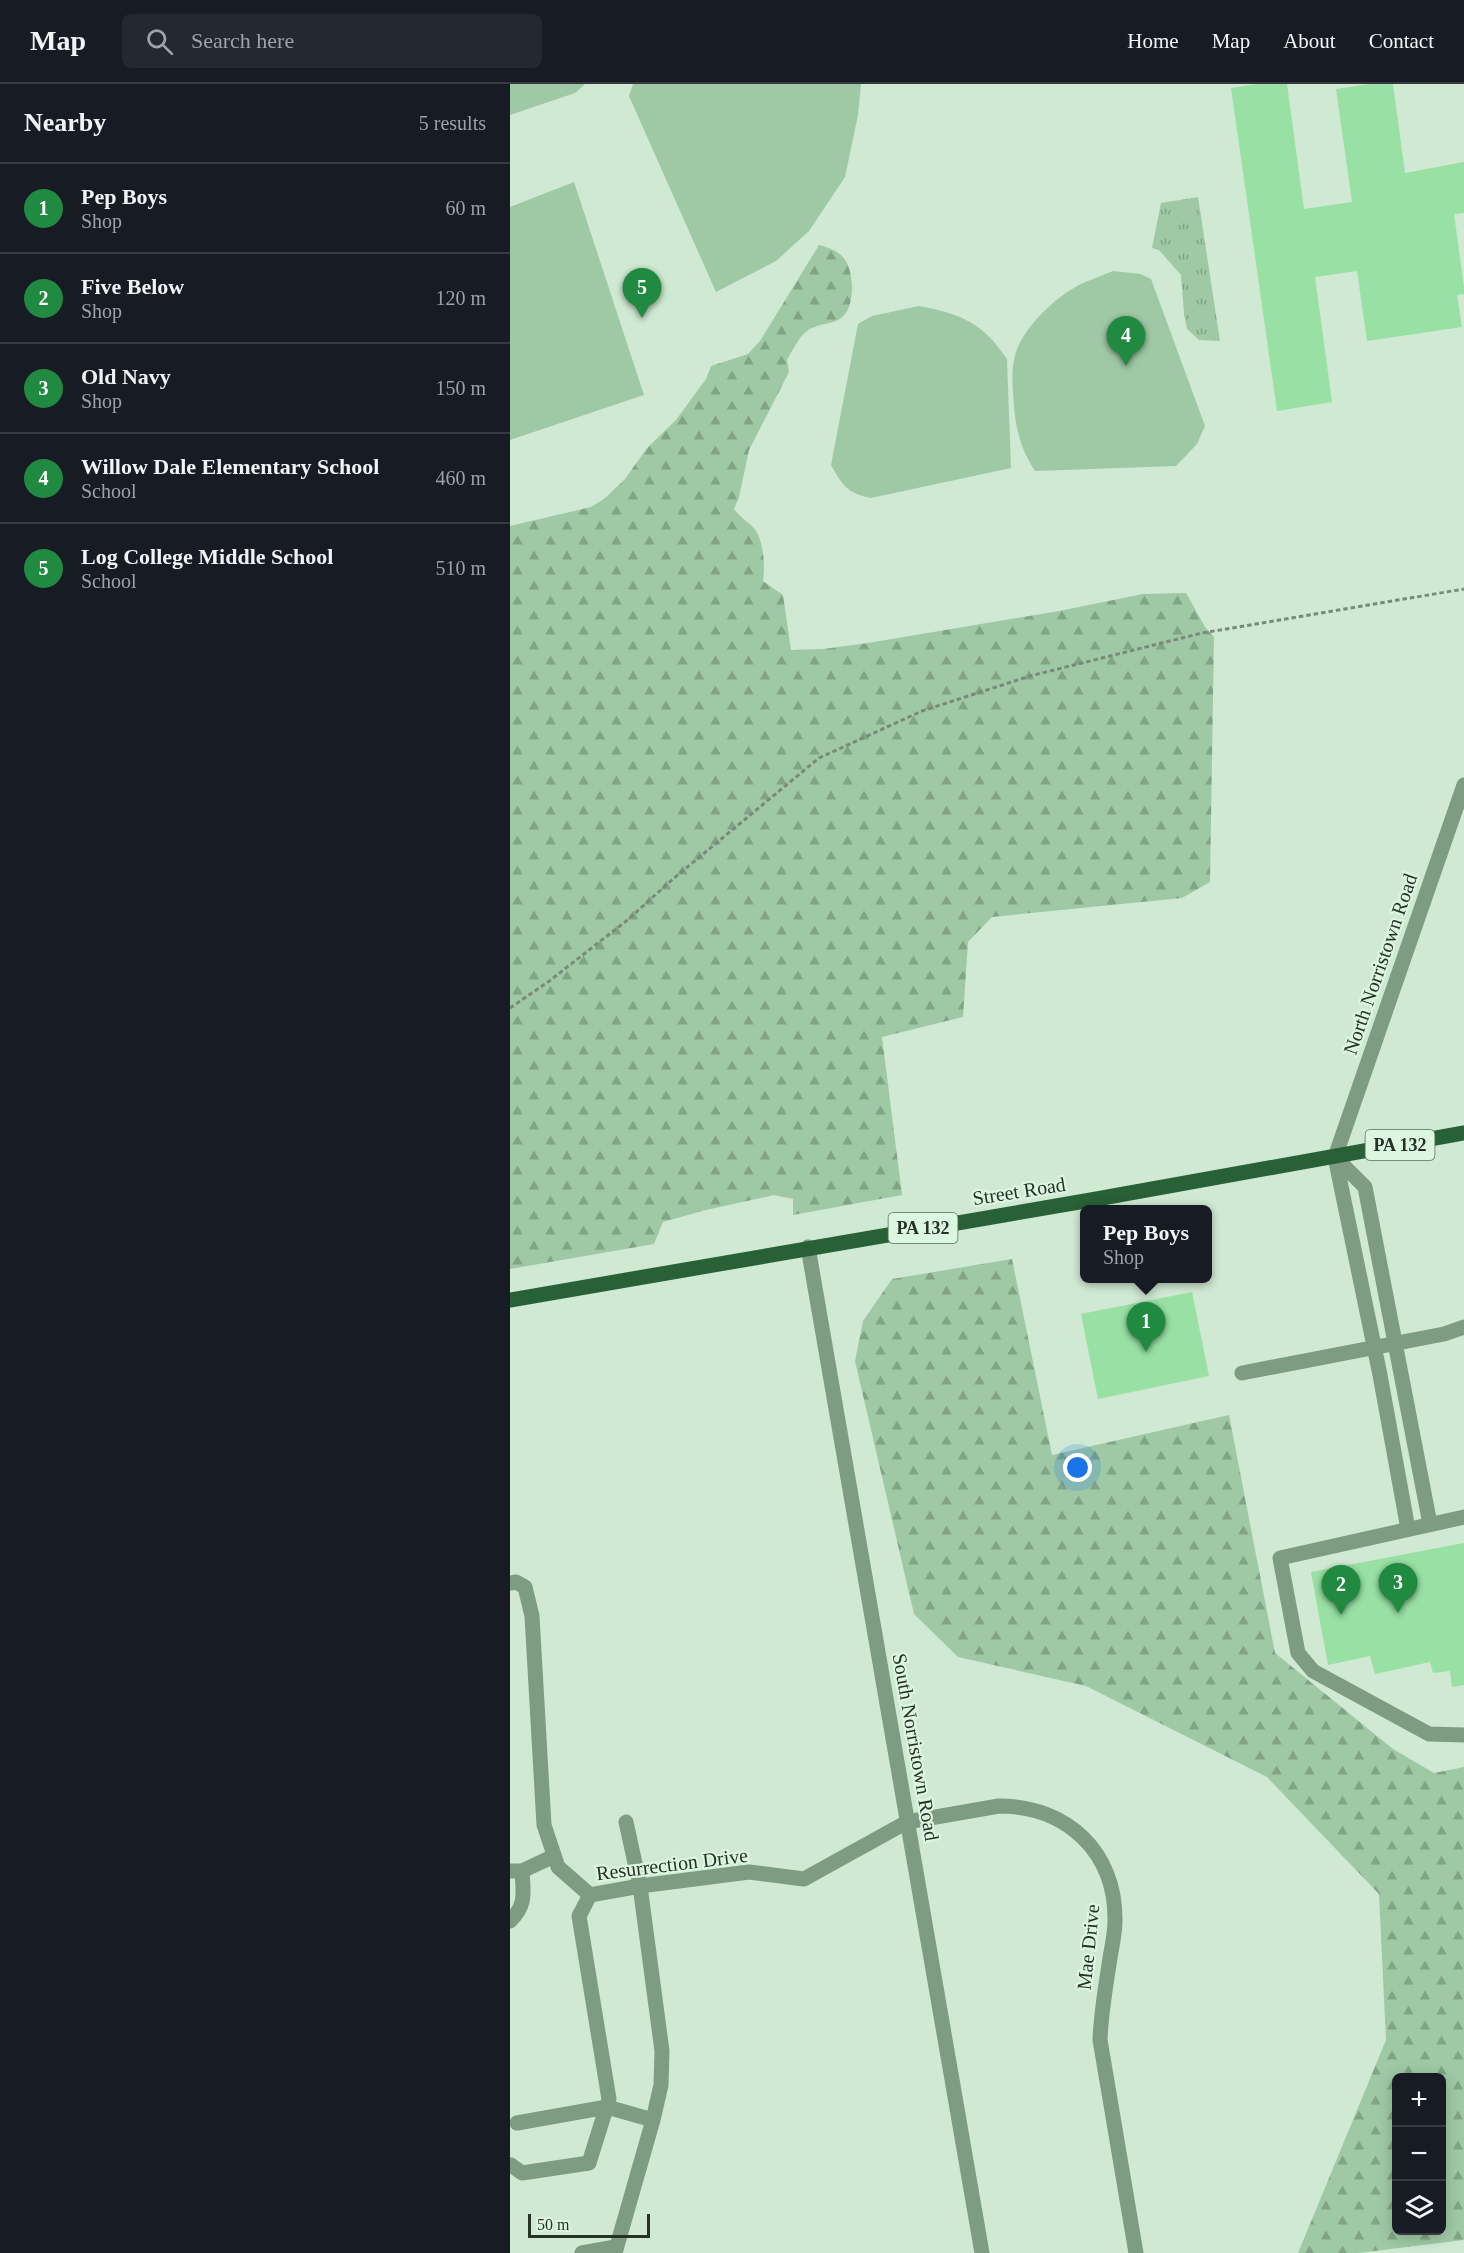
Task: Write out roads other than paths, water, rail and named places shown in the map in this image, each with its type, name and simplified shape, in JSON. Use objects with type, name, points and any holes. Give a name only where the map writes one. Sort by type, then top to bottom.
[{"type":"main road","name":"Street Road","points":[[510,1300],[1464,1133]]},
{"type":"street","name":"North Norristown Road","points":[[1335,1157],[1463,793]]},
{"type":"street","points":[[1335,1157],[1365,1187],[1430,1524]]},
{"type":"street","points":[[1335,1157],[1374,1346],[1408,1529]]},
{"type":"street","name":"South Norristown Road","points":[[808,1247],[982,2253]]},
{"type":"street","points":[[1242,1373],[1444,1334],[1464,1328]]},
{"type":"street","points":[[1464,1517],[1280,1558],[1298,1653],[1313,1671],[1429,1734],[1464,1735]]},
{"type":"street","name":"Resurrection Drive","points":[[510,1583],[516,1582],[525,1587],[532,1616],[544,1825],[558,1867],[590,1895],[749,1872],[804,1879],[907,1822]]},
{"type":"street","name":"Mae Drive","points":[[907,1822],[999,1806],[1037,1810],[1059,1819],[1077,1832],[1090,1844],[1103,1864],[1115,1901],[1115,1924],[1100,2019],[1100,2040],[1136,2253]]},
{"type":"street","points":[[582,2253],[615,2250],[660,2085],[662,2051],[640,1886],[626,1822]]},
{"type":"street","points":[[510,1921],[519,1912],[523,1902],[516,1871],[554,1856]]},
{"type":"street","points":[[511,2165],[522,2173],[589,2163],[607,2107],[609,2099],[579,1916],[590,1895]]},
{"type":"street","points":[[517,2123],[607,2107],[652,2120]]},
{"type":"place","name":"Log College Middle School","points":[[642,318]]},
{"type":"place","name":"Willow Dale Elementary School","points":[[1126,366]]},
{"type":"place","name":"Pep Boys","points":[[1146,1352]]},
{"type":"place","name":"Old Navy","points":[[1398,1613]]},
{"type":"place","name":"Five Below","points":[[1341,1615]]}]
